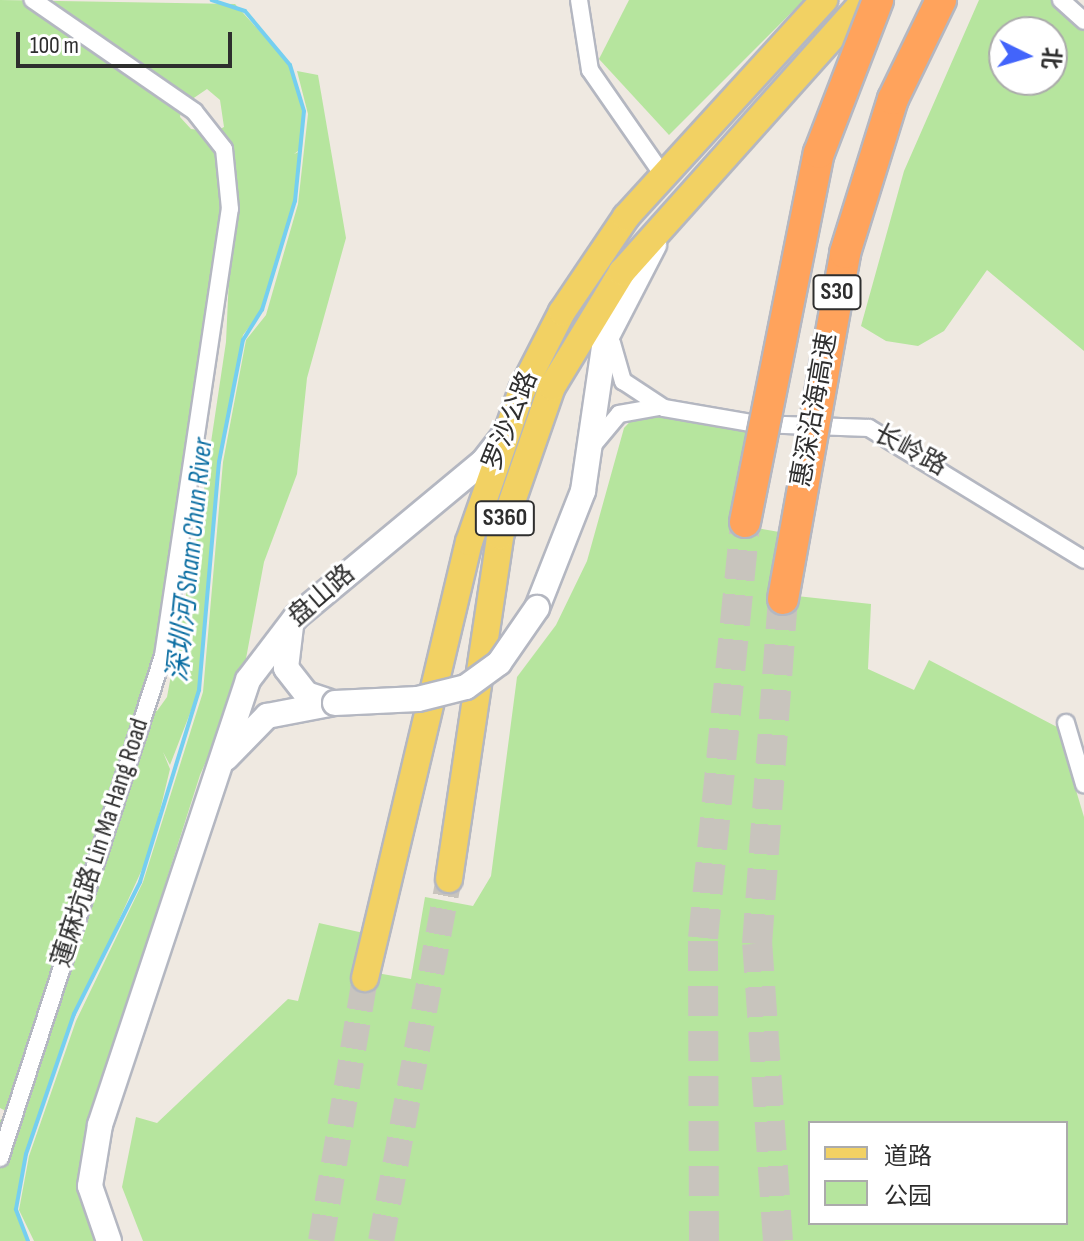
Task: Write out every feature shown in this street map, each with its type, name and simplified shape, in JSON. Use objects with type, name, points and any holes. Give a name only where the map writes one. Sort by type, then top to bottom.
[{"type":"highway","name":"惠深沿海高速","points":[[745,522],[819,153],[878,0]]},
{"type":"highway","name":"惠深沿海高速","points":[[783,599],[845,253],[893,99],[941,0]]},
{"type":"main road","name":"罗沙公路","points":[[365,978],[465,557],[503,436],[562,312],[663,175],[824,0]]},
{"type":"main road","name":"罗沙公路","points":[[449,879],[490,587],[513,486],[577,340],[680,203],[865,0]]},
{"type":"main road","points":[[585,479],[602,352],[617,314],[680,203]]},
{"type":"main road","name":"盘山路","points":[[109,1241],[95,1212],[92,1156],[204,802],[248,680],[296,617],[483,462],[503,436]]},
{"type":"main road","name":"盘山路","points":[[204,802],[254,725],[281,709],[418,699],[466,687],[506,655],[537,608],[585,479]]},
{"type":"main road","points":[[296,617],[286,668],[306,694],[335,703]]},
{"type":"street","name":"蓮麻坑路 Lin Ma Hang Road","points":[[0,1158],[163,656],[230,209],[224,149],[194,111],[33,0]]},
{"type":"street","points":[[579,0],[590,70],[663,175]]},
{"type":"street","points":[[1061,0],[1084,21]]},
{"type":"street","name":"长岭路","points":[[617,314],[617,372],[664,408]]},
{"type":"street","name":"长岭路","points":[[585,479],[608,422],[633,408],[664,408],[757,424],[869,428],[1084,560]]},
{"type":"street","points":[[1066,723],[1084,784]]},
{"type":"green space","points":[[0,0],[235,4],[290,65],[304,111],[302,148],[294,154],[301,151],[295,198],[262,310],[243,335],[219,462],[199,690],[170,765],[163,752],[170,769],[150,852],[70,1027],[26,1154],[16,1210],[28,1241],[0,1241],[0,1120],[10,1113],[0,1108]],"holes":[[[207,89],[220,100],[224,127],[214,132],[191,129],[180,117],[182,106]],[[227,156],[234,169],[226,342],[197,536],[167,697],[157,711],[149,706],[226,206]]]},
{"type":"green space","points":[[629,0],[804,0],[669,135],[599,59]]},
{"type":"green space","points":[[979,0],[1070,0],[1084,14],[1084,351],[987,270],[944,331],[918,346],[886,341],[861,326],[904,171]]},
{"type":"green space","points":[[297,71],[318,75],[346,238],[307,378],[297,474],[264,562],[242,680],[200,775],[82,1145],[82,1200],[98,1241],[34,1241],[19,1210],[29,1156],[76,1021],[143,882],[203,692],[223,462],[246,340],[266,315],[298,204],[308,114]]},
{"type":"green space","points":[[656,411],[753,428],[734,524],[785,533],[778,594],[871,604],[868,669],[914,690],[929,660],[1057,727],[1084,817],[1084,1241],[143,1241],[122,1187],[136,1117],[157,1123],[288,999],[298,1001],[319,923],[377,936],[371,972],[411,979],[425,897],[473,906],[491,876],[517,677],[556,625],[587,561],[624,428],[639,412]]},
{"type":"waterway","name":"深圳河 Sham Chun River","points":[[28,1241],[16,1209],[26,1154],[74,1014],[140,882],[199,690],[219,462],[243,340],[262,310],[295,201],[304,111],[290,65],[245,11],[212,0]]},
{"type":"tunnel","points":[[704,1241],[703,938],[745,522]]},
{"type":"tunnel","points":[[778,1241],[757,944],[783,599]]},
{"type":"tunnel","points":[[381,1241],[449,879]]},
{"type":"tunnel","points":[[321,1241],[365,978]]}]
